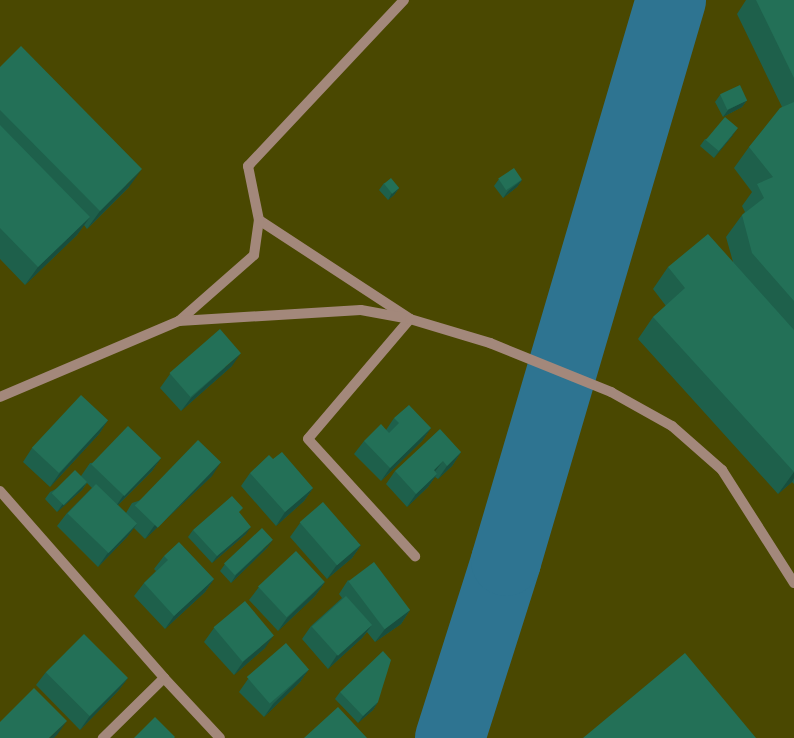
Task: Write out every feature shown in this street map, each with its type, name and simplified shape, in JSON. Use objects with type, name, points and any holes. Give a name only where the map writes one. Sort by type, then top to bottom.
[{"type":"street","points":[[0,397],[179,321],[254,255],[259,220],[248,166],[404,0]]},
{"type":"street","points":[[259,220],[410,319]]},
{"type":"street","points":[[179,321],[360,310],[410,319],[490,343],[611,392],[672,426],[722,470],[794,582]]},
{"type":"street","points":[[410,319],[308,439],[414,556]]},
{"type":"street","points":[[0,491],[164,678],[220,738]]},
{"type":"street","points":[[103,738],[164,678]]},
{"type":"building","points":[[756,0],[794,0],[794,78]]},
{"type":"building","points":[[21,46],[142,169],[100,211],[0,110],[0,67]]},
{"type":"building","points":[[740,85],[747,100],[727,110],[720,94]]},
{"type":"building","points":[[794,102],[794,301],[752,253],[742,215],[764,198],[757,184],[773,177],[749,147],[780,108]]},
{"type":"building","points":[[725,117],[738,128],[719,151],[706,140]]},
{"type":"building","points":[[0,125],[90,217],[38,267],[0,228]]},
{"type":"building","points":[[514,168],[522,180],[506,190],[498,179]]},
{"type":"building","points":[[391,178],[399,188],[392,194],[384,184]]},
{"type":"building","points":[[708,234],[794,330],[794,472],[653,317],[685,288],[668,267]]},
{"type":"building","points":[[220,329],[241,353],[190,397],[169,373]]},
{"type":"building","points":[[81,395],[108,420],[59,473],[32,448]]},
{"type":"building","points":[[409,405],[431,428],[390,468],[364,441],[381,424],[389,433],[399,423],[394,418]]},
{"type":"building","points":[[128,426],[161,458],[124,496],[91,464]]},
{"type":"building","points":[[440,429],[461,452],[447,466],[443,461],[434,470],[437,474],[416,494],[395,471]]},
{"type":"building","points":[[198,440],[221,462],[158,528],[135,505]]},
{"type":"building","points":[[282,452],[313,488],[285,512],[250,473],[269,455],[273,459]]},
{"type":"building","points":[[75,470],[87,482],[64,505],[52,493]]},
{"type":"building","points":[[96,484],[137,524],[109,553],[68,513]]},
{"type":"building","points":[[232,496],[243,508],[239,512],[251,527],[217,556],[193,530]]},
{"type":"building","points":[[323,502],[360,545],[337,565],[300,522]]},
{"type":"building","points":[[262,528],[273,540],[235,575],[224,563]]},
{"type":"building","points":[[179,542],[214,579],[174,616],[144,583],[168,560],[164,556]]},
{"type":"building","points":[[296,551],[325,582],[287,617],[258,586]]},
{"type":"building","points":[[374,562],[410,610],[385,629],[348,581]]},
{"type":"building","points":[[346,596],[372,625],[338,656],[312,627]]},
{"type":"building","points":[[245,601],[274,635],[243,662],[214,627]]},
{"type":"building","points":[[84,634],[128,678],[90,716],[46,672]]},
{"type":"building","points":[[286,643],[309,669],[270,704],[247,677]]},
{"type":"building","points":[[383,651],[391,660],[378,702],[363,716],[340,692]]},
{"type":"building","points":[[685,653],[756,738],[583,738]]},
{"type":"building","points":[[34,688],[67,721],[49,738],[0,738],[0,722]]},
{"type":"building","points":[[338,707],[367,738],[304,738]]},
{"type":"building","points":[[155,717],[175,737],[134,738]]},
{"type":"waterway","points":[[450,738],[506,561],[671,0]]}]
